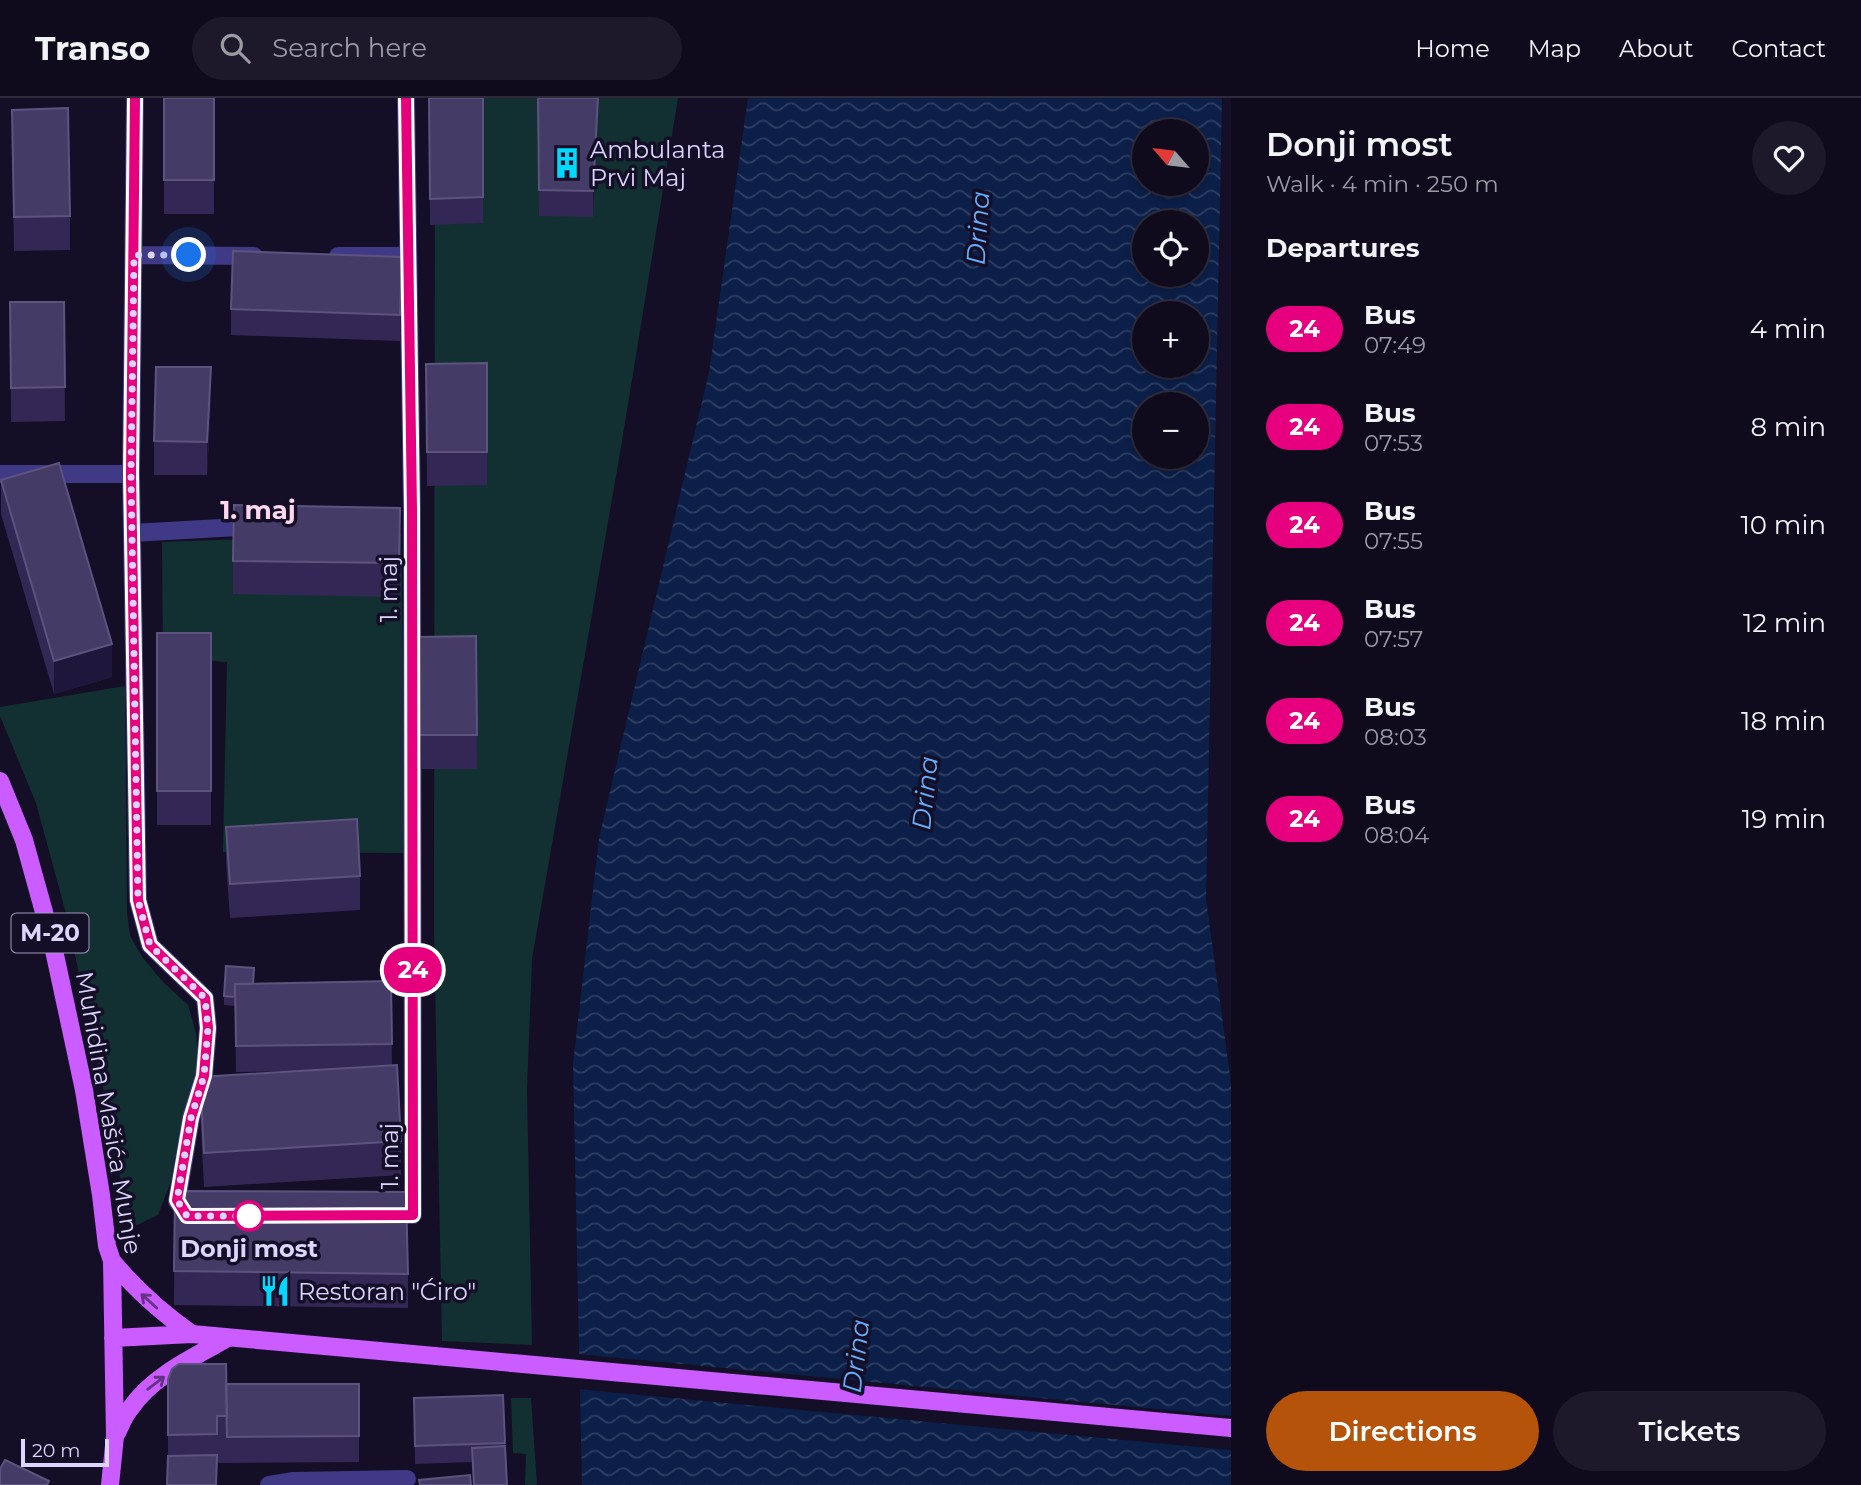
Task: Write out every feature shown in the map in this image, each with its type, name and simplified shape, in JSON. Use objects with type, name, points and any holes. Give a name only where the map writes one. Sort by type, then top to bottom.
[{"type":"main road","name":"Muhidina Mašića Munje","points":[[0,781],[24,840],[52,941],[84,1090],[107,1246],[112,1261],[113,1338]]},
{"type":"main road","points":[[112,1261],[150,1303],[192,1334]]},
{"type":"main road","points":[[113,1338],[192,1334],[1231,1428]]},
{"type":"main road","name":"M-20","points":[[110,1485],[115,1436],[113,1338]]},
{"type":"main road","points":[[115,1436],[130,1409],[146,1390],[187,1361],[228,1338]]},
{"type":"street","points":[[135,98],[131,474],[138,900],[150,945],[205,998],[208,1028],[204,1076],[191,1118],[177,1200],[187,1216],[201,1216]]},
{"type":"street","name":"1. maj","points":[[360,1215],[413,1215],[405,519],[408,256],[406,98]]},
{"type":"street","points":[[134,255],[271,256]]},
{"type":"street","points":[[326,256],[408,256]]},
{"type":"street","points":[[0,474],[131,474]]},
{"type":"street","points":[[132,533],[279,525]]},
{"type":"street","points":[[269,1485],[294,1481],[407,1479]]},
{"type":"green space","points":[[435,98],[678,98],[620,453],[532,959],[527,1089],[532,1345],[442,1341],[434,928]]},
{"type":"green space","points":[[401,533],[406,853],[223,852],[227,662],[163,657],[162,542]]},
{"type":"green space","points":[[125,686],[127,912],[130,936],[143,958],[163,982],[188,1005],[196,1033],[198,1065],[182,1118],[171,1181],[158,1215],[129,1229],[111,1126],[67,917],[36,803],[0,716],[0,707]]},
{"type":"green space","points":[[511,1398],[531,1398],[537,1485],[525,1485],[526,1454],[513,1453]]},
{"type":"water","name":"Drina","points":[[748,98],[1222,98],[1206,899],[1231,1083],[1231,1485],[582,1485],[573,1064],[599,838],[709,372]]},
{"type":"pier","points":[[576,1354],[1231,1416],[1231,1450],[577,1389]]},
{"type":"building","points":[[164,98],[214,98],[214,180],[164,180]]},
{"type":"building","points":[[429,98],[483,98],[483,197],[430,199]]},
{"type":"building","name":"Ambulanta Prvi Maj","points":[[538,98],[598,98],[593,191],[539,190]]},
{"type":"building","points":[[68,108],[70,216],[14,217],[12,110]]},
{"type":"building","points":[[233,251],[402,257],[400,315],[231,309]]},
{"type":"building","points":[[10,302],[64,302],[65,387],[11,388]]},
{"type":"building","points":[[487,363],[487,452],[427,452],[426,364]]},
{"type":"building","points":[[156,367],[211,367],[207,442],[154,441]]},
{"type":"building","points":[[59,463],[112,644],[54,661],[1,480]]},
{"type":"building","points":[[234,505],[400,508],[399,563],[233,561]]},
{"type":"building","points":[[157,633],[211,633],[211,791],[157,791]]},
{"type":"building","points":[[476,636],[477,735],[419,735],[418,637]]},
{"type":"building","points":[[357,819],[360,876],[230,884],[226,827]]},
{"type":"building","points":[[226,966],[254,968],[253,984],[235,984],[235,997],[224,996]]},
{"type":"building","points":[[391,981],[392,1044],[236,1046],[235,984]]},
{"type":"building","points":[[397,1065],[401,1141],[204,1153],[200,1077]]},
{"type":"building","points":[[175,1191],[406,1192],[408,1274],[174,1271]]},
{"type":"building","points":[[179,1364],[226,1364],[227,1416],[217,1416],[217,1434],[168,1435],[168,1379],[172,1369]]},
{"type":"building","points":[[226,1384],[359,1384],[359,1436],[227,1437]]},
{"type":"building","points":[[503,1395],[505,1443],[415,1446],[414,1398]]},
{"type":"building","points":[[505,1446],[507,1485],[474,1485],[472,1448]]},
{"type":"building","points":[[217,1455],[216,1485],[167,1485],[168,1456]]},
{"type":"building","points":[[5,1460],[49,1481],[47,1485],[0,1485],[0,1469]]},
{"type":"building","points":[[470,1475],[471,1485],[420,1485],[419,1480]]},
{"type":"bus line","name":"24","points":[[135,98],[131,474],[138,900],[150,945],[205,998],[208,1028],[204,1076],[191,1118],[177,1200],[187,1216],[413,1215],[412,509],[406,98]]},
{"type":"place","name":"Ambulanta Prvi Maj","points":[[567,163]]},
{"type":"place","name":"Donji most","points":[[249,1216]]},
{"type":"place","name":"Restoran \"Ćiro\"","points":[[275,1291]]},
{"type":"district","name":"1. maj","points":[[258,510]]},
{"type":"route","points":[[189,255],[134,255],[131,474],[138,900],[150,945],[205,998],[208,1028],[204,1076],[191,1118],[177,1200],[187,1216],[249,1216]]}]
